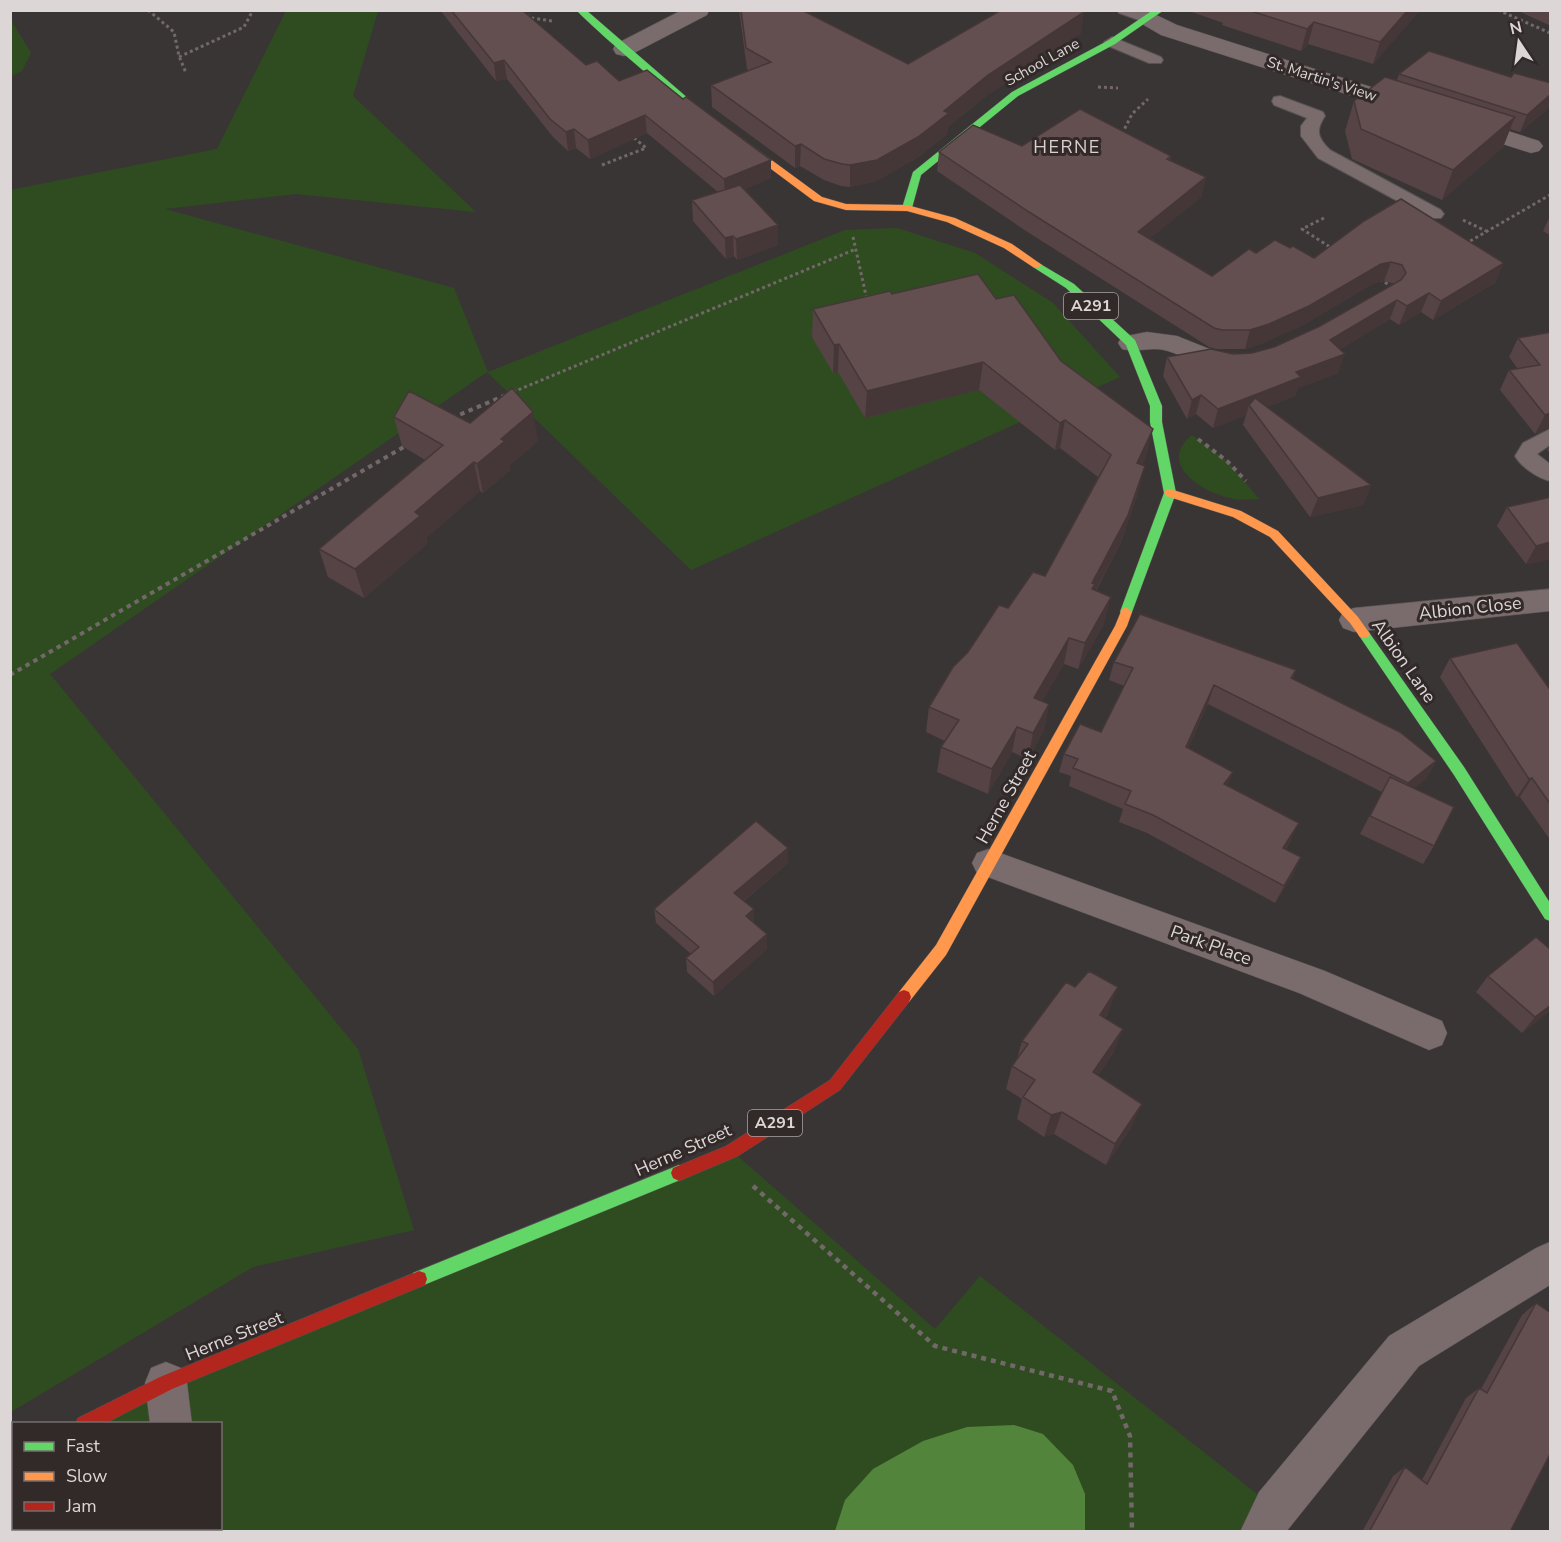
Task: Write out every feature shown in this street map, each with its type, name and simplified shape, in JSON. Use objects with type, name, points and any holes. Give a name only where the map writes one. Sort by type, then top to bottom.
[{"type":"main road","name":"A291","points":[[580,10],[687,102],[818,199],[846,207],[907,208],[951,220],[1008,246],[1070,286],[1131,343],[1156,406],[1156,422],[1170,493]]},
{"type":"main road","name":"School Lane","points":[[907,208],[916,174],[1006,101],[1112,42],[1155,15]]},
{"type":"main road","name":"Albion Lane","points":[[1170,493],[1218,506],[1261,524],[1274,534],[1354,620],[1459,771],[1551,915]]},
{"type":"main road","name":"Herne Street","points":[[88,1422],[165,1383],[732,1151],[835,1085],[941,950],[1121,626],[1170,493]]},
{"type":"street","points":[[624,49],[699,10]]},
{"type":"street","name":"St. Martin's View","points":[[1155,15],[1170,30],[1531,146]]},
{"type":"street","points":[[1131,343],[1152,340],[1229,363],[1264,353]]},
{"type":"street","name":"Albion Close","points":[[1354,620],[1551,600]]},
{"type":"street","name":"Park Place","points":[[989,863],[1312,982],[1429,1033]]},
{"type":"street","points":[[1262,1532],[1275,1508],[1404,1352],[1551,1262]]},
{"type":"street","points":[[165,1383],[171,1422]]},
{"type":"lane","points":[[1125,10],[1155,15]]},
{"type":"lane","points":[[1112,42],[1155,60]]},
{"type":"lane","points":[[1280,101],[1317,116],[1311,122],[1308,132],[1312,142],[1324,154],[1435,214]]},
{"type":"lane","points":[[1551,436],[1530,448],[1525,456],[1551,474]]},
{"type":"path","points":[[148,10],[174,32],[179,57],[186,73]]},
{"type":"path","points":[[179,57],[244,27],[253,10]]},
{"type":"path","points":[[1498,10],[1551,33]]},
{"type":"path","points":[[1117,139],[1132,114],[1148,99]]},
{"type":"path","points":[[602,165],[646,148],[627,131]]},
{"type":"path","points":[[1458,248],[1551,195]]},
{"type":"path","points":[[1324,218],[1302,229],[1342,255]]},
{"type":"path","points":[[852,230],[868,302]]},
{"type":"path","points":[[445,422],[856,249]]},
{"type":"path","points":[[1372,274],[1392,287]]},
{"type":"path","points":[[1384,291],[1401,281]]},
{"type":"path","points":[[1156,422],[1188,433],[1227,461],[1257,495],[1268,515],[1274,534]]},
{"type":"path","points":[[10,675],[415,440]]},
{"type":"path","points":[[719,1156],[935,1346],[1112,1391],[1130,1436],[1132,1532]]},
{"type":"shaded area","points":[[286,11],[378,11],[353,96],[476,212],[296,194],[165,209],[454,288],[488,372],[845,230],[897,228],[975,253],[1053,303],[1120,377],[691,570],[487,372],[50,674],[358,1049],[414,1230],[253,1267],[11,1412],[10,190],[217,149]]},
{"type":"shaded area","points":[[11,20],[31,53],[22,71],[11,76]]},
{"type":"shaded area","points":[[1192,435],[1227,461],[1259,499],[1237,499],[1219,495],[1187,475],[1181,466],[1179,456],[1182,446]]},
{"type":"shaded area","points":[[732,1151],[935,1329],[980,1276],[1275,1508],[1262,1532],[11,1532],[10,1460],[12,1459],[12,1530],[222,1530],[222,1422],[86,1422]]},
{"type":"shaded area","points":[[1014,1425],[1043,1434],[1073,1465],[1085,1494],[1085,1531],[835,1531],[845,1500],[873,1469],[923,1441],[967,1427]]},
{"type":"building","points":[[451,10],[522,10],[586,65],[597,61],[619,81],[647,70],[683,99],[686,97],[771,160],[724,179],[645,115],[588,140],[574,129],[566,132],[550,119],[504,60],[494,63]]},
{"type":"building","points":[[741,10],[802,10],[908,64],[1001,10],[1080,10],[1084,12],[988,75],[944,111],[949,113],[918,137],[877,160],[850,165],[824,159],[801,144],[795,146],[711,85],[771,62],[746,48]]},
{"type":"building","points":[[1248,10],[1408,10],[1380,42],[1314,22],[1307,29]]},
{"type":"building","points":[[1429,51],[1511,77],[1514,73],[1551,83],[1551,94],[1527,115],[1399,74]]},
{"type":"building","points":[[1385,77],[1515,117],[1453,170],[1361,129],[1354,101]]},
{"type":"building","points":[[1080,109],[1171,156],[1167,159],[1206,177],[1138,232],[1212,276],[1249,249],[1256,253],[1275,240],[1290,248],[1293,246],[1314,258],[1364,221],[1401,199],[1504,263],[1441,301],[1429,293],[1407,306],[1397,300],[1330,340],[1345,354],[1296,372],[1301,377],[1218,409],[1201,395],[1192,400],[1167,357],[1211,349],[1233,354],[1252,353],[1274,347],[1320,326],[1401,280],[1406,273],[1402,265],[1391,262],[1381,264],[1309,306],[1269,324],[1250,330],[1214,328],[1029,212],[939,152],[973,125],[1022,146]]},
{"type":"building","points":[[740,185],[778,225],[736,239],[733,236],[725,238],[692,200]]},
{"type":"building","points":[[978,274],[996,299],[1014,295],[1061,361],[1153,429],[1137,463],[1145,466],[1128,515],[1092,583],[1095,584],[1092,589],[1111,597],[1085,643],[1069,638],[1034,698],[1049,704],[1033,733],[1017,727],[992,769],[941,747],[959,720],[929,707],[953,667],[968,652],[999,605],[1008,608],[1033,572],[1045,576],[1111,455],[1065,420],[1060,423],[983,362],[867,391],[839,344],[834,345],[813,309]]},
{"type":"building","points":[[1551,332],[1551,413],[1545,415],[1509,370],[1540,365],[1518,338]]},
{"type":"building","points":[[512,388],[533,412],[501,439],[505,441],[477,464],[474,462],[415,512],[420,516],[355,569],[319,549],[443,445],[394,417],[409,391],[470,423]]},
{"type":"building","points":[[1255,398],[1371,485],[1318,498],[1249,405]]},
{"type":"building","points":[[1551,497],[1551,542],[1536,546],[1507,507]]},
{"type":"building","points":[[1140,614],[1296,670],[1291,678],[1400,732],[1436,761],[1408,783],[1214,685],[1186,747],[1233,772],[1224,784],[1299,823],[1283,848],[1301,857],[1284,886],[1153,815],[1125,804],[1131,791],[1073,768],[1078,759],[1064,754],[1080,724],[1101,732],[1133,668],[1114,662]]},
{"type":"building","points":[[1517,643],[1551,691],[1551,805],[1532,778],[1529,779],[1450,658]]},
{"type":"building","points":[[1390,777],[1454,807],[1434,846],[1370,816]]},
{"type":"building","points":[[756,821],[788,848],[734,893],[754,909],[746,916],[767,934],[713,982],[686,958],[699,947],[654,909]]},
{"type":"building","points":[[1536,937],[1551,950],[1551,1005],[1535,1017],[1488,976]]},
{"type":"building","points":[[1089,971],[1118,987],[1100,1015],[1123,1029],[1093,1072],[1142,1104],[1115,1144],[1062,1112],[1051,1115],[1023,1097],[1035,1080],[1012,1066],[1028,1044],[1022,1041],[1066,982],[1075,987]]},
{"type":"building","points":[[1536,1303],[1551,1313],[1551,1452],[1510,1532],[1369,1532],[1405,1467],[1427,1484],[1479,1388],[1487,1393]]},
{"type":"traffic: fast","points":[[580,10],[687,102],[718,125]]},
{"type":"traffic: fast","points":[[907,208],[916,174],[1015,94],[1112,42],[1160,10]]},
{"type":"traffic: fast","points":[[1037,265],[1070,286],[1131,343],[1156,406],[1156,422],[1170,493],[1126,612]]},
{"type":"traffic: fast","points":[[1364,634],[1459,771],[1550,915]]},
{"type":"traffic: fast","points":[[419,1279],[679,1173]]},
{"type":"traffic: slow","points":[[718,125],[818,199],[846,207],[907,208],[951,220],[1008,246],[1037,265]]},
{"type":"traffic: slow","points":[[1170,493],[1237,514],[1274,534],[1354,620],[1364,634]]},
{"type":"traffic: slow","points":[[904,997],[941,950],[1121,626],[1126,612]]},
{"type":"traffic: jam","points":[[679,1173],[732,1151],[835,1085],[904,997]]},
{"type":"traffic: jam","points":[[88,1422],[166,1383],[419,1279]]},
{"type":"district","name":"HERNE","points":[[1067,147]]}]
